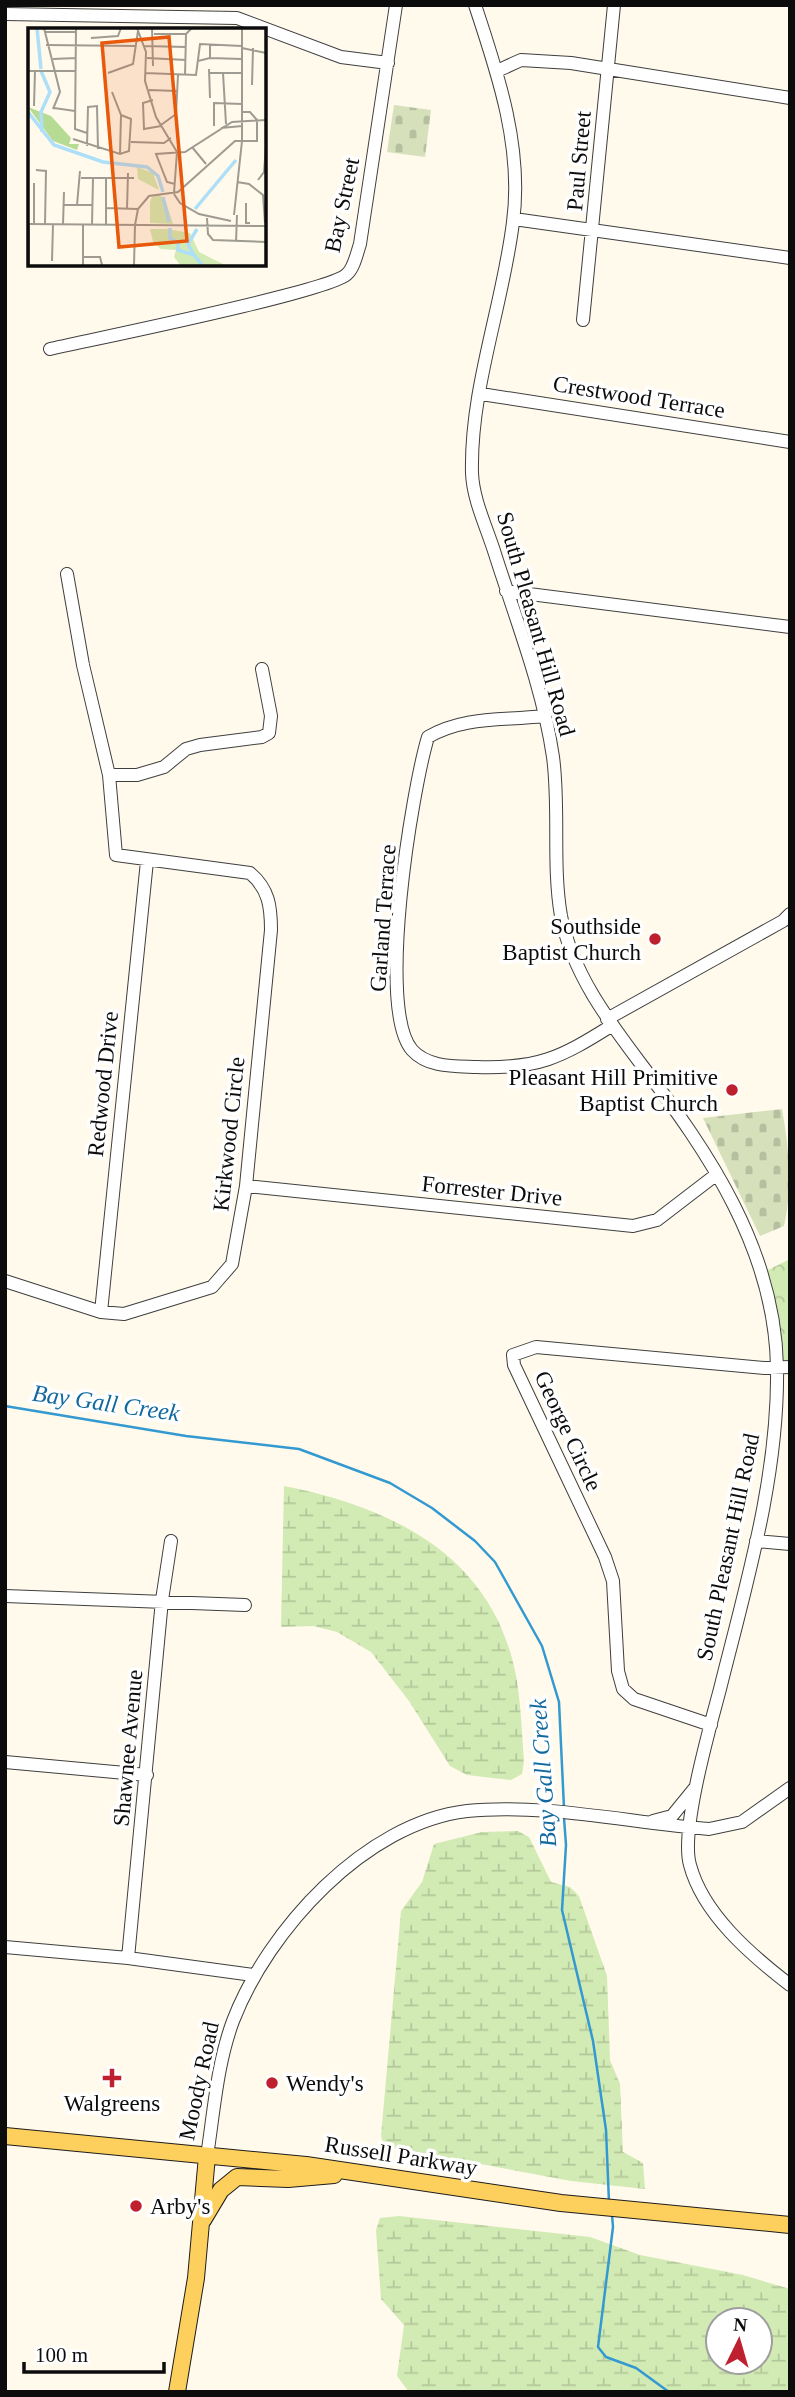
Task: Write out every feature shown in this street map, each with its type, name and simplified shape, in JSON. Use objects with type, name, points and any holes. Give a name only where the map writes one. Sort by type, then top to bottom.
[{"type":"main road","name":"Russell Parkway","points":[[5,2136],[364,2173],[561,2203],[790,2225]]},
{"type":"main road","name":"Moody Road","points":[[177,2392],[207,2156]]},
{"type":"main road","points":[[200,2225],[221,2190],[237,2177],[288,2179],[364,2173]]},
{"type":"street","name":"Bay Street","points":[[50,349],[260,301],[335,281],[348,274],[360,244],[397,5]]},
{"type":"street","name":"South Pleasant Hill Road","points":[[475,5],[497,71],[511,145],[514,219],[473,435],[473,486],[543,716],[553,758],[561,914],[569,944],[609,1022],[702,1146],[754,1245],[765,1277],[784,1367],[773,1448],[755,1541],[710,1725],[687,1852],[691,1871],[712,1909],[748,1952],[790,1985]]},
{"type":"street","name":"Paul Street","points":[[583,320],[614,5]]},
{"type":"street","points":[[5,14],[237,19],[262,28]]},
{"type":"street","points":[[266,30],[341,57],[388,64]]},
{"type":"street","points":[[497,71],[521,60],[570,63],[790,98]]},
{"type":"street","points":[[514,219],[790,258]]},
{"type":"street","name":"Crestwood Terrace","points":[[481,394],[790,442]]},
{"type":"street","points":[[67,574],[83,665],[109,775],[137,775],[164,767],[186,749],[200,744],[262,737],[269,733],[271,716],[262,668]]},
{"type":"street","points":[[506,591],[790,627]]},
{"type":"street","name":"Garland Terrace","points":[[543,716],[474,719],[450,724],[428,737],[411,813],[399,927],[397,988],[405,1040],[414,1052],[427,1061],[448,1066],[508,1068],[541,1064],[561,1056],[609,1022]]},
{"type":"street","name":"Kirkwood Circle","points":[[5,1281],[101,1312],[124,1314],[212,1287],[233,1264],[246,1186],[271,930],[269,900],[261,883],[250,873],[116,855],[109,775]]},
{"type":"street","name":"Redwood Drive","points":[[101,1312],[147,861]]},
{"type":"street","points":[[609,1022],[783,921],[790,914]]},
{"type":"street","name":"Forrester Drive","points":[[246,1186],[633,1226],[657,1220],[717,1174]]},
{"type":"street","name":"George Circle","points":[[710,1725],[634,1699],[624,1689],[618,1671],[613,1581],[605,1557],[514,1365],[513,1355],[536,1347],[784,1367]]},
{"type":"street","name":"Shawnee Avenue","points":[[128,1958],[162,1600],[171,1541]]},
{"type":"street","points":[[755,1541],[790,1544]]},
{"type":"street","points":[[5,1597],[162,1600],[244,1605]]},
{"type":"street","points":[[5,1762],[147,1775]]},
{"type":"street","points":[[640,1823],[672,1816],[697,1786]]},
{"type":"street","name":"Moody Road","points":[[207,2156],[225,2048],[253,1975],[271,1947],[326,1885],[394,1835],[431,1817],[497,1809],[709,1829],[742,1822],[790,1788]]},
{"type":"street","points":[[5,1947],[128,1958],[253,1975]]},
{"type":"green space","points":[[394,105],[431,110],[425,157],[387,152]]},
{"type":"green space","points":[[782,1109],[789,1168],[787,1211],[784,1226],[760,1236],[703,1118]]},
{"type":"green space","points":[[790,1259],[790,1364],[780,1365],[771,1282],[766,1271]]},
{"type":"green space","points":[[284,1486],[365,1508],[401,1525],[435,1546],[464,1571],[487,1602],[506,1638],[517,1681],[524,1761],[522,1774],[511,1780],[467,1775],[450,1766],[409,1701],[371,1652],[337,1632],[313,1626],[281,1627]]},
{"type":"green space","points":[[518,1831],[529,1837],[551,1882],[570,1887],[579,1896],[607,1976],[610,2060],[620,2084],[623,2152],[643,2163],[645,2189],[571,2181],[384,2146],[381,2136],[401,1911],[422,1882],[434,1844],[482,1832]]},
{"type":"green space","points":[[399,2216],[590,2237],[640,2255],[743,2275],[790,2289],[790,2392],[409,2392],[397,2376],[404,2325],[381,2299],[376,2230],[380,2218]]},
{"type":"waterway","name":"Bay Gall Creek","points":[[5,1406],[186,1436],[299,1449],[390,1483],[432,1508],[475,1541],[495,1562],[542,1646],[559,1702],[564,1808]]},
{"type":"waterway","name":"Bay Gall Creek","points":[[564,1818],[566,1845],[562,1910],[593,2041],[606,2130],[609,2202]]},
{"type":"waterway","name":"Bay Gall Creek","points":[[612,2215],[613,2227],[598,2347],[606,2357],[636,2368],[669,2392]]},
{"type":"place","name":"Southside Baptist Church","points":[[655,939]]},
{"type":"place","name":"Pleasant Hill Primitive Baptist Church","points":[[732,1090]]},
{"type":"place","name":"Walgreens","points":[[112,2078]]},
{"type":"place","name":"Wendy's","points":[[272,2083]]},
{"type":"place","name":"Arby's","points":[[136,2206]]}]
